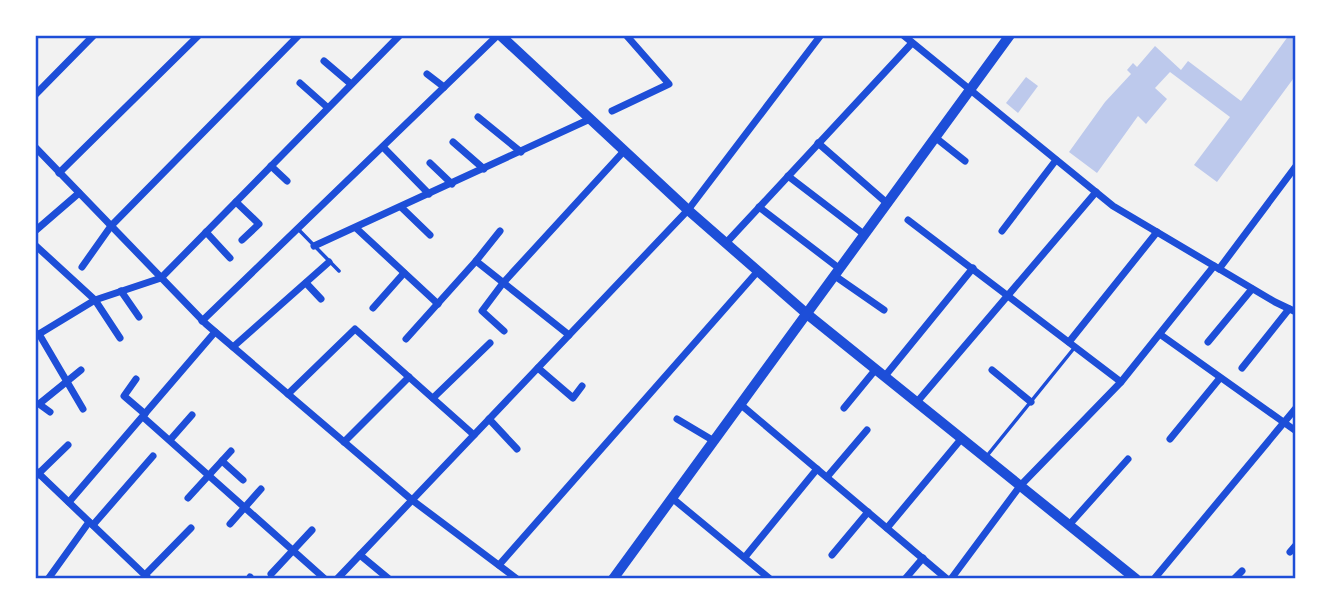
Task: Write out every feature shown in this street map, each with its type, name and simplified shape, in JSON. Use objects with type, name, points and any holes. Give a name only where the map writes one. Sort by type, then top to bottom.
[{"type":"main road","points":[[499,35],[688,210],[807,314],[1136,579]]},
{"type":"main road","points":[[612,579],[1010,35]]},
{"type":"street","points":[[35,95],[94,35]]},
{"type":"street","points":[[59,173],[199,35]]},
{"type":"street","points":[[82,267],[111,226],[299,35]]},
{"type":"street","points":[[83,409],[37,334],[95,300],[161,278],[400,35]]},
{"type":"street","points":[[202,320],[499,35]]},
{"type":"street","points":[[612,110],[669,84],[626,35]]},
{"type":"street","points":[[337,579],[688,210],[821,35]]},
{"type":"street","points":[[903,35],[1113,206],[1252,289],[1294,310],[1242,368]]},
{"type":"street","points":[[726,243],[912,43]]},
{"type":"street","points":[[324,61],[351,84]]},
{"type":"street","points":[[427,74],[444,87]]},
{"type":"street","points":[[300,83],[327,107]]},
{"type":"street","points":[[478,117],[521,152]]},
{"type":"street","points":[[314,246],[590,119]]},
{"type":"street","points":[[936,138],[965,161]]},
{"type":"street","points":[[453,142],[484,169]]},
{"type":"street","points":[[818,144],[888,204]]},
{"type":"street","points":[[35,147],[215,332],[412,500],[499,565],[509,576],[517,579]]},
{"type":"street","points":[[383,147],[429,194]]},
{"type":"street","points":[[504,331],[482,311],[503,283],[624,151]]},
{"type":"street","points":[[1002,231],[1056,160]]},
{"type":"street","points":[[430,163],[452,184]]},
{"type":"street","points":[[271,166],[287,181]]},
{"type":"street","points":[[740,404],[949,579],[1020,485],[1121,382],[1217,268],[1296,166]]},
{"type":"street","points":[[788,176],[865,235]]},
{"type":"street","points":[[917,402],[1096,192]]},
{"type":"street","points":[[35,231],[79,193]]},
{"type":"street","points":[[236,202],[259,225],[242,240]]},
{"type":"street","points":[[401,207],[430,235]]},
{"type":"street","points":[[759,207],[884,310]]},
{"type":"street","points":[[908,220],[1121,382]]},
{"type":"street","points":[[356,228],[438,304]]},
{"type":"street","points":[[406,339],[500,231]]},
{"type":"street","points":[[206,232],[230,258]]},
{"type":"street","points":[[1072,344],[1157,232]]},
{"type":"street","points":[[35,245],[95,300],[120,338]]},
{"type":"street","points":[[476,261],[569,335]]},
{"type":"street","points":[[233,347],[329,262]]},
{"type":"street","points":[[885,376],[973,268]]},
{"type":"street","points":[[499,565],[758,271]]},
{"type":"street","points":[[373,308],[404,273]]},
{"type":"street","points":[[306,283],[321,299]]},
{"type":"street","points":[[1208,342],[1252,289]]},
{"type":"street","points":[[121,291],[139,317]]},
{"type":"street","points":[[288,394],[355,328],[474,435]]},
{"type":"street","points":[[69,502],[215,332]]},
{"type":"street","points":[[1161,335],[1296,431]]},
{"type":"street","points":[[433,398],[490,343]]},
{"type":"street","points":[[538,368],[573,398],[582,386]]},
{"type":"street","points":[[844,408],[876,369]]},
{"type":"street","points":[[50,412],[39,404],[81,370]]},
{"type":"street","points":[[992,370],[1031,401]]},
{"type":"street","points":[[345,442],[409,377]]},
{"type":"street","points":[[1170,439],[1220,377]]},
{"type":"street","points":[[136,379],[124,396],[325,579]]},
{"type":"street","points":[[1154,579],[1296,408]]},
{"type":"street","points":[[170,440],[192,415]]},
{"type":"street","points":[[489,419],[517,449]]},
{"type":"street","points":[[677,419],[713,441]]},
{"type":"street","points":[[827,477],[867,430]]},
{"type":"street","points":[[887,528],[962,438]]},
{"type":"street","points":[[68,445],[36,473],[147,577],[191,528]]},
{"type":"street","points":[[188,498],[231,451]]},
{"type":"street","points":[[48,579],[91,524],[153,456]]},
{"type":"street","points":[[1069,524],[1128,459]]},
{"type":"street","points":[[222,461],[243,481]]},
{"type":"street","points":[[745,557],[817,469]]},
{"type":"street","points":[[230,524],[261,489]]},
{"type":"street","points":[[672,498],[770,579]]},
{"type":"street","points":[[832,555],[868,512]]},
{"type":"street","points":[[271,574],[313,530]]},
{"type":"street","points":[[1290,552],[1296,545]]},
{"type":"street","points":[[360,555],[389,579]]},
{"type":"street","points":[[905,579],[923,558]]},
{"type":"street","points":[[1234,579],[1242,570]]},
{"type":"lane","points":[[298,229],[339,271]]},
{"type":"lane","points":[[986,458],[1072,344]]},
{"type":"building","points":[[1289,35],[1296,35],[1296,75],[1217,182],[1194,165],[1230,117],[1170,72],[1155,88],[1167,99],[1146,124],[1138,116],[1097,173],[1069,152],[1105,102],[1131,74],[1127,70],[1133,63],[1137,67],[1155,46],[1181,70],[1188,61],[1241,101]]},
{"type":"building","points":[[1026,77],[1038,86],[1018,113],[1006,103]]}]
